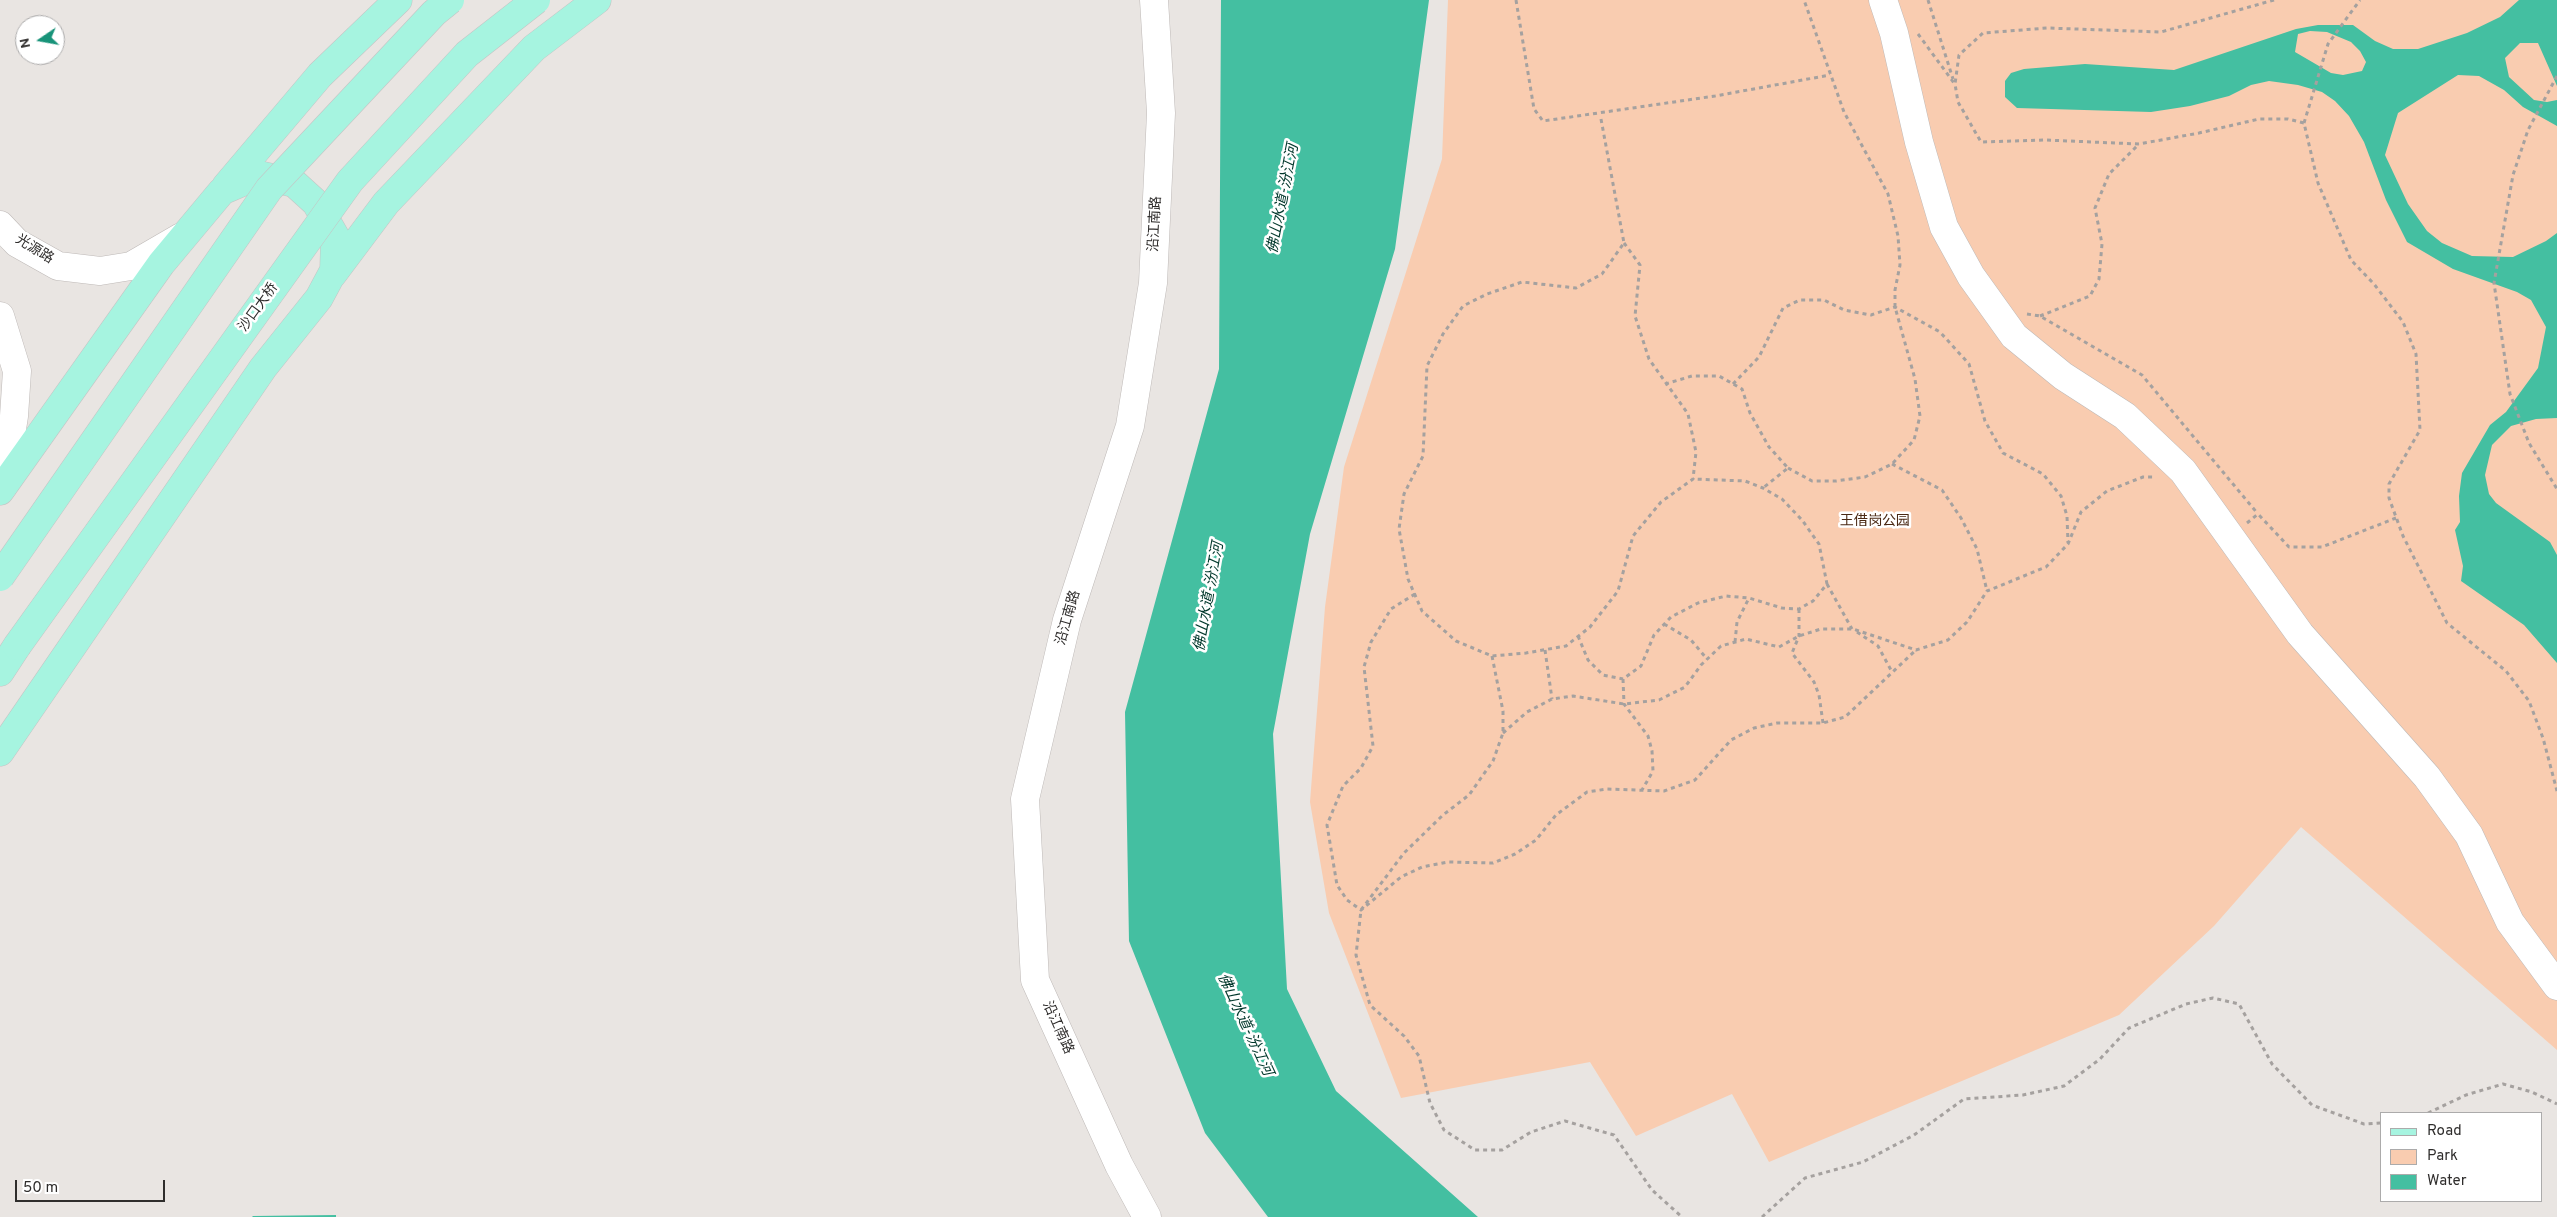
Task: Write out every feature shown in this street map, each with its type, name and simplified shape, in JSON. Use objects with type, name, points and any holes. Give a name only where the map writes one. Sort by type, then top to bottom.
[{"type":"main road","points":[[2,488],[183,237],[320,75],[398,0]]},
{"type":"main road","points":[[0,576],[269,189],[434,13],[450,0]]},
{"type":"main road","name":"沙口大桥","points":[[0,672],[350,181],[467,54],[536,0]]},
{"type":"main road","points":[[0,752],[263,368],[319,298],[332,275],[386,202],[534,48],[597,0]]},
{"type":"main road","points":[[218,195],[222,191],[259,175],[294,183],[316,203],[335,236],[334,270],[332,275]]},
{"type":"street","name":"沿江南路","points":[[1147,1217],[1118,1165],[1035,980],[1025,799],[1067,620],[1130,426],[1153,283],[1161,114],[1154,0]]},
{"type":"street","points":[[1883,0],[1894,33],[1919,142],[1944,228],[1971,276],[1996,308],[2014,336],[2063,376],[2125,416],[2183,470],[2300,634],[2427,777],[2469,835],[2510,922],[2557,986]]},
{"type":"street","name":"光源路","points":[[0,225],[18,243],[58,266],[100,271],[131,266],[183,237]]},
{"type":"street","points":[[0,316],[17,371],[14,416],[2,488]]},
{"type":"path","points":[[1516,0],[1534,109],[1543,120],[1715,96],[1830,75]]},
{"type":"path","points":[[1665,384],[1692,376],[1719,376],[1742,389],[1750,413],[1770,447],[1788,468],[1812,481],[1836,481],[1865,477],[1892,464],[1914,440],[1920,416],[1915,379],[1895,307],[1895,290],[1900,265],[1899,246],[1888,194],[1844,112],[1804,0]]},
{"type":"path","points":[[1928,0],[1955,84],[1958,102],[1980,142],[2045,140],[2140,144],[2259,119],[2288,119],[2304,122]]},
{"type":"path","points":[[1955,84],[1959,55],[1983,34],[2047,28],[2161,32],[2274,0]]},
{"type":"path","points":[[2360,0],[2328,44],[2308,102],[2304,122],[2318,183],[2351,260],[2374,284],[2402,322],[2416,354],[2420,430],[2389,484],[2388,498],[2447,623],[2506,671],[2528,702],[2543,738],[2557,790]]},
{"type":"path","points":[[2557,76],[2528,130],[2513,175],[2494,284],[2510,394],[2530,443],[2557,488]]},
{"type":"path","points":[[1601,119],[1624,243],[1640,265],[1635,316],[1649,359],[1688,414],[1696,452],[1693,479]]},
{"type":"path","points":[[2040,316],[2090,296],[2099,279],[2102,244],[2095,208],[2109,174],[2140,144]]},
{"type":"path","points":[[1624,243],[1602,274],[1576,288],[1522,282],[1486,294],[1463,306],[1443,334],[1427,366],[1423,456],[1404,494],[1399,529],[1408,579],[1422,611],[1456,641],[1492,656],[1566,646],[1590,627],[1618,591],[1633,536],[1661,502],[1693,479],[1745,481],[1764,488],[1782,499],[1802,520],[1819,544],[1827,584],[1853,629],[1878,646],[1892,672]]},
{"type":"path","points":[[1733,384],[1758,357],[1782,308],[1800,300],[1824,300],[1844,310],[1872,315],[1895,307],[1940,332],[1969,364],[1985,421],[2003,453],[2043,474],[2060,496],[2067,516],[2068,544]]},
{"type":"path","points":[[1996,308],[2040,316],[2142,375],[2258,514],[2288,547],[2322,547],[2396,518]]},
{"type":"path","points":[[1892,464],[1942,490],[1961,518],[1977,549],[1987,590]]},
{"type":"path","points":[[1764,488],[1788,468]]},
{"type":"path","points":[[1361,910],[1402,877],[1422,867],[1448,862],[1493,863],[1514,854],[1536,840],[1556,814],[1587,792],[1606,789],[1664,791],[1696,780],[1731,740],[1754,728],[1777,723],[1823,723],[1846,717],[1916,650],[1948,640],[1967,622],[1987,590],[2046,567],[2068,544],[2081,512],[2107,490],[2143,477],[2165,478],[2191,483]]},
{"type":"path","points":[[2230,536],[2258,514]]},
{"type":"path","points":[[1578,636],[1588,660],[1603,676],[1623,679],[1641,666],[1654,635],[1664,624],[1671,617],[1698,603],[1726,596],[1749,598],[1782,608],[1799,609],[1813,601],[1827,584]]},
{"type":"path","points":[[1361,910],[1347,900],[1337,885],[1327,825],[1343,786],[1361,768],[1373,746],[1364,667],[1371,642],[1392,609],[1415,594]]},
{"type":"path","points":[[1735,642],[1737,622],[1749,598]]},
{"type":"path","points":[[1799,609],[1799,636],[1792,653],[1814,682],[1819,695],[1823,723]]},
{"type":"path","points":[[1664,624],[1691,640],[1707,659]]},
{"type":"path","points":[[1503,733],[1527,712],[1552,699],[1573,696],[1624,704],[1659,700],[1685,687],[1707,659],[1721,646],[1746,639],[1779,647],[1799,636],[1821,629],[1853,629],[1916,650]]},
{"type":"path","points":[[1545,650],[1552,699]]},
{"type":"path","points":[[1492,656],[1502,711],[1503,733],[1493,761],[1469,795],[1443,814],[1404,853],[1361,910],[1356,956],[1370,1004],[1404,1036],[1419,1056],[1430,1103],[1444,1130],[1475,1150],[1502,1150],[1530,1132],[1565,1121],[1614,1134],[1652,1190],[1682,1217]]},
{"type":"path","points":[[1623,679],[1624,704],[1648,736],[1652,751],[1653,771],[1642,790]]},
{"type":"path","points":[[1762,1217],[1804,1178],[1863,1162],[1914,1135],[1964,1099],[2023,1095],[2064,1086],[2100,1059],[2129,1028],[2186,1004],[2213,998],[2238,1004],[2272,1064],[2312,1105],[2364,1124],[2380,1123]]},
{"type":"path","points":[[2430,1112],[2466,1095],[2504,1084],[2532,1092],[2557,1104]]},
{"type":"green space","name":"王借岗公园","points":[[1448,0],[2557,0],[2557,1050],[2301,827],[2214,926],[2119,1015],[1769,1162],[1732,1094],[1636,1136],[1590,1062],[1401,1098],[1329,913],[1310,802],[1325,607],[1344,467],[1442,159]]},
{"type":"water","name":"佛山水道-汾江河","points":[[1221,0],[1429,0],[1395,249],[1310,534],[1273,734],[1287,989],[1336,1091],[1478,1217],[1268,1217],[1205,1133],[1129,941],[1125,712],[1219,369]]},
{"type":"water","points":[[2519,0],[2557,0],[2557,86],[2538,43],[2520,43],[2505,58],[2509,77],[2534,100],[2547,102],[2557,100],[2557,126],[2523,107],[2504,90],[2479,76],[2458,75],[2398,113],[2385,155],[2408,204],[2427,231],[2442,243],[2472,256],[2513,257],[2546,241],[2557,233],[2557,418],[2536,419],[2511,426],[2492,445],[2485,475],[2489,494],[2496,503],[2550,542],[2557,555],[2557,663],[2524,625],[2461,581],[2463,566],[2455,530],[2460,522],[2459,496],[2462,473],[2490,425],[2506,412],[2538,368],[2546,327],[2531,300],[2517,292],[2453,269],[2407,242],[2386,200],[2364,142],[2349,116],[2335,101],[2322,92],[2298,85],[2269,81],[2251,85],[2229,96],[2190,106],[2151,112],[2017,108],[2005,97],[2005,81],[2011,73],[2024,69],[2085,64],[2174,70],[2296,29],[2318,25],[2353,25],[2375,41],[2393,49],[2418,49],[2467,33],[2500,17]],"holes":[[[2310,31],[2327,32],[2351,42],[2360,51],[2366,62],[2362,71],[2343,75],[2331,73],[2295,52],[2298,34]]]},
{"type":"water","points":[[336,1215],[336,1217],[252,1217],[253,1216]]}]
